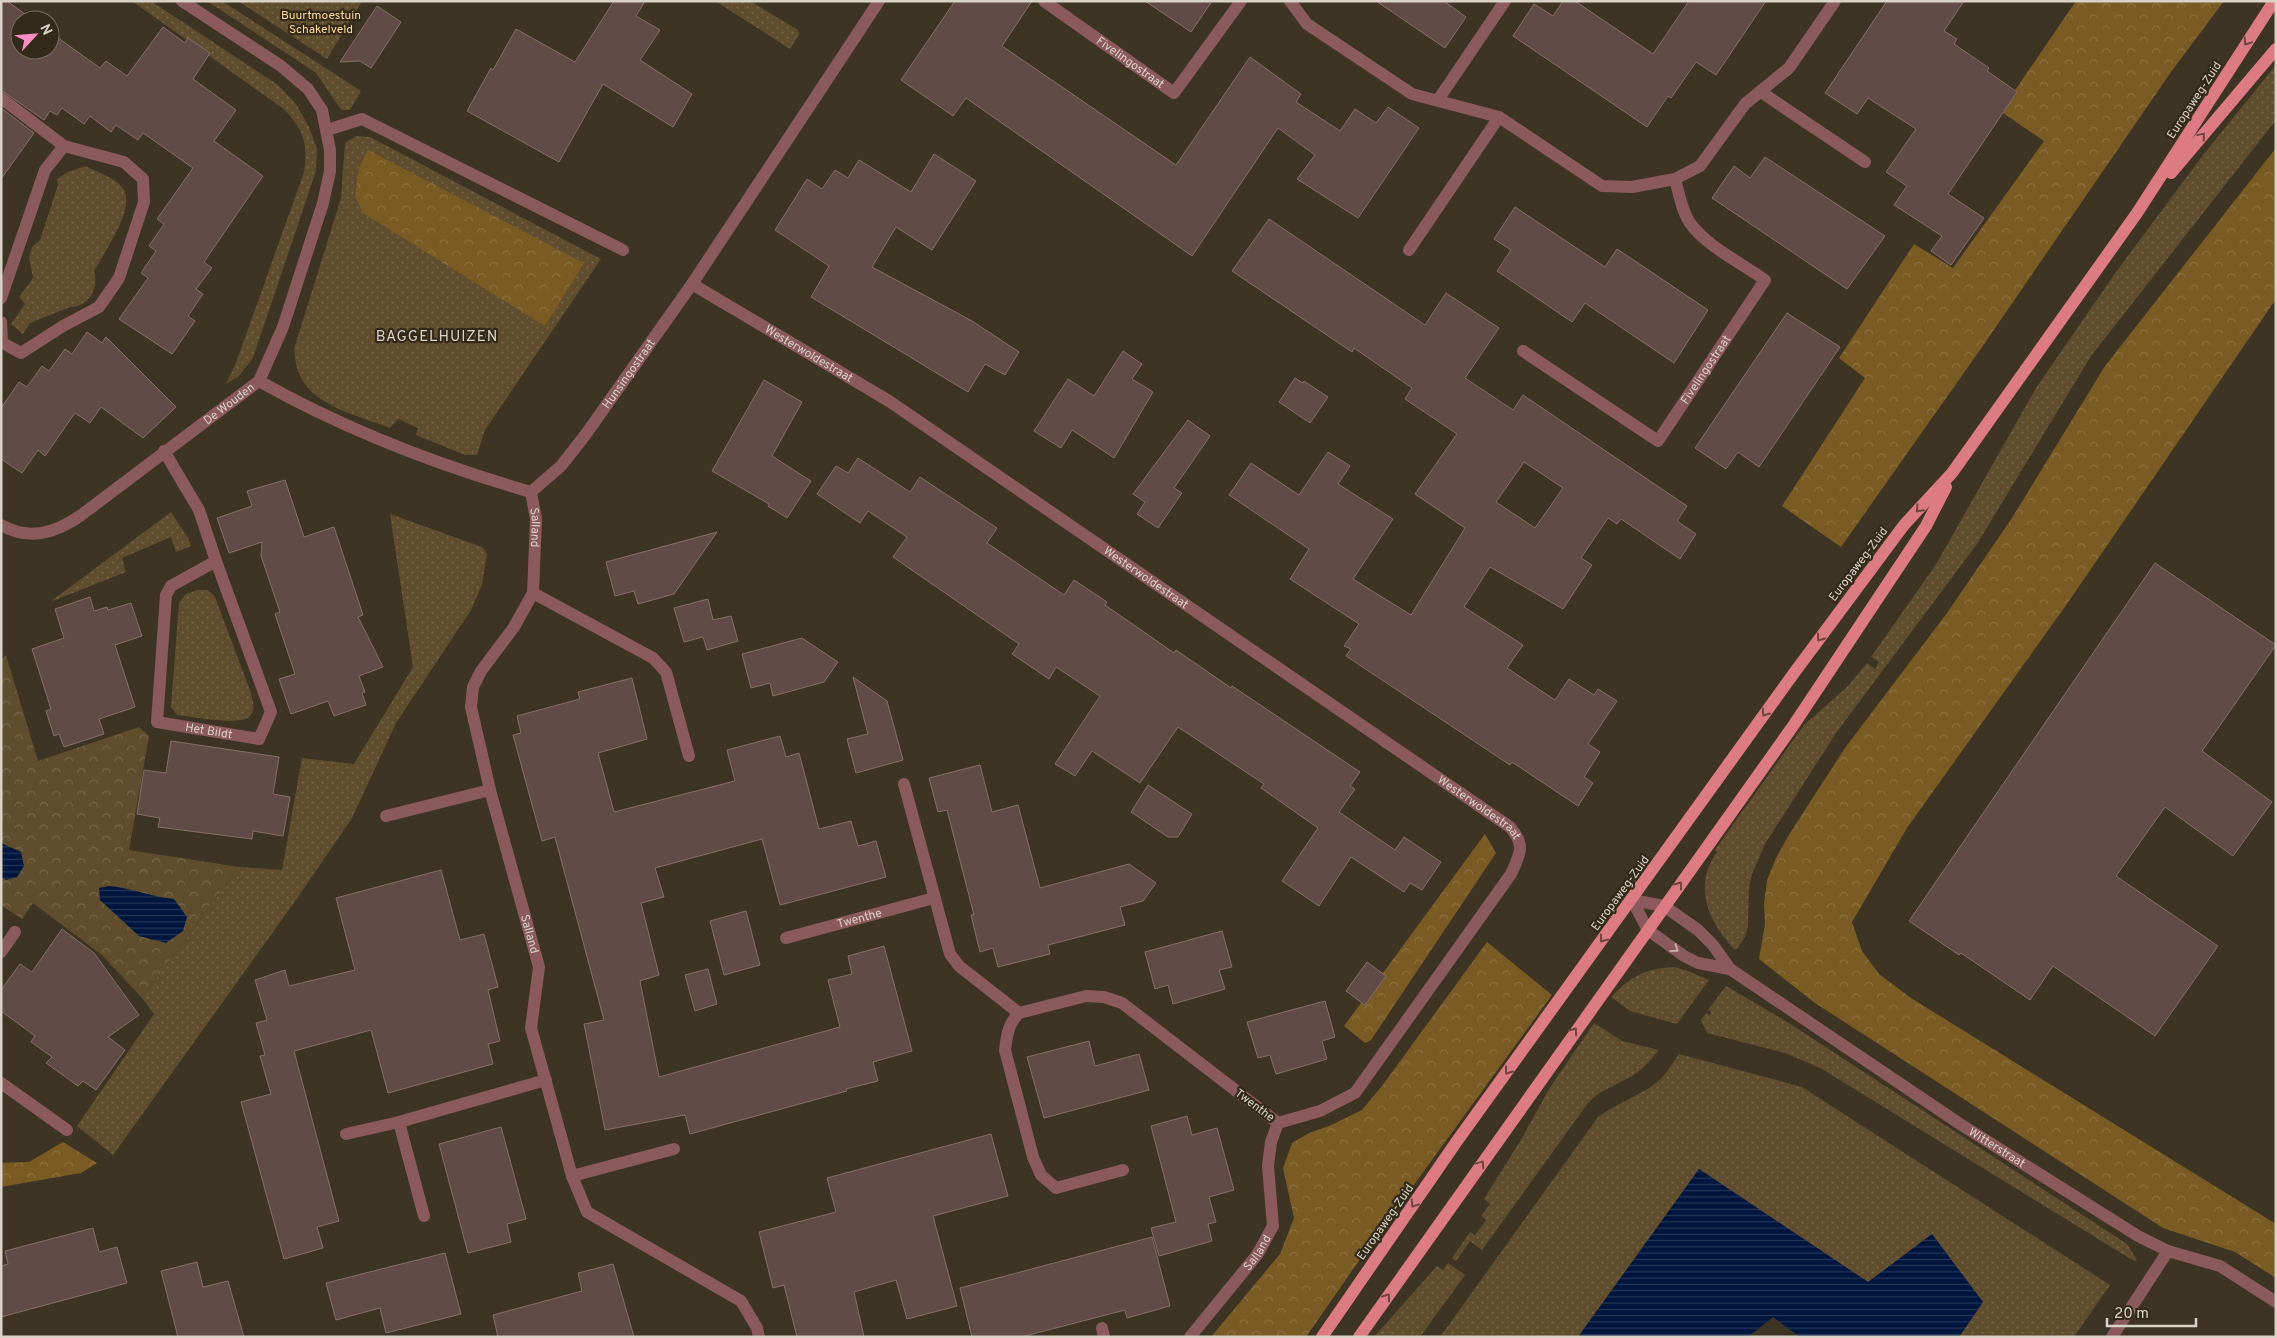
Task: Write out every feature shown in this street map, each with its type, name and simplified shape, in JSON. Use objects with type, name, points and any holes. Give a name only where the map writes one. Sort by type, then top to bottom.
[{"type":"main road","name":"Europaweg-Zuid","points":[[1322,1337],[1463,1133],[1864,578],[1904,525],[1952,473],[2137,214],[2274,1]]},
{"type":"main road","name":"Europaweg-Zuid","points":[[2137,214],[2276,49]]},
{"type":"main road","name":"Europaweg-Zuid","points":[[1359,1337],[1793,726],[1926,526],[1952,473]]},
{"type":"street","name":"De Wouden","points":[[1,524],[12,531],[28,534],[45,534],[62,528],[259,381],[283,328],[323,202],[330,171],[330,150],[322,110],[308,89],[281,66],[182,1]]},
{"type":"street","name":"Hunsingostraat","points":[[530,492],[561,466],[586,434],[692,284],[879,1]]},
{"type":"street","name":"Fivelingostraat","points":[[1044,1],[1174,93],[1241,1]]},
{"type":"street","points":[[1290,1],[1307,24],[1412,94],[1499,117],[1602,186],[1632,187],[1675,179],[1700,166],[1745,104],[1789,68],[1835,1]]},
{"type":"street","points":[[1438,100],[1505,1]]},
{"type":"street","points":[[1761,92],[1865,162]]},
{"type":"street","points":[[1,98],[64,146],[124,162],[143,179],[144,202],[119,278],[99,307],[63,326],[21,354],[2,342],[1,322]]},
{"type":"street","points":[[1409,250],[1499,117]]},
{"type":"street","points":[[327,130],[362,119],[622,250]]},
{"type":"street","points":[[1,298],[45,170],[64,146]]},
{"type":"street","name":"Fivelingostraat","points":[[1522,351],[1658,441],[1765,280],[1704,238],[1691,224],[1684,211],[1675,179]]},
{"type":"street","name":"Westerwoldestraat","points":[[692,284],[889,402],[1510,827],[1519,837],[1521,849],[1511,874],[1484,913]]},
{"type":"street","points":[[259,381],[307,408],[395,445],[474,476],[530,492]]},
{"type":"street","name":"Het Bildt","points":[[164,451],[200,510],[216,561],[271,712],[259,739],[157,722],[166,596],[171,586],[216,561]]},
{"type":"street","name":"Salland","points":[[530,492],[536,519],[533,593],[514,627],[481,671],[473,688],[471,707],[490,790],[538,967],[531,1028],[572,1176],[587,1212],[741,1301],[757,1328],[759,1337]]},
{"type":"street","points":[[533,593],[653,658],[666,672],[689,756]]},
{"type":"street","points":[[904,784],[950,954],[959,966],[1019,1013],[1012,1021],[1007,1032],[1005,1050],[1032,1157],[1041,1175],[1056,1188],[1123,1170]]},
{"type":"street","points":[[386,816],[490,790]]},
{"type":"street","name":"Twenthe","points":[[786,938],[934,898]]},
{"type":"street","name":"Witterstraat","points":[[1632,900],[1664,906],[1698,930],[1713,945],[1730,969],[1968,1129],[2138,1236],[2168,1252],[2220,1266],[2276,1302]]},
{"type":"street","name":"Witterstraat","points":[[1632,900],[1648,930],[1684,956],[1698,963],[1730,969]]},
{"type":"street","name":"Twenthe","points":[[1019,1013],[1086,996],[1104,997],[1122,1003],[1278,1123],[1320,1111],[1354,1093],[1484,913]]},
{"type":"street","points":[[1,952],[15,932]]},
{"type":"street","points":[[346,1134],[399,1122],[546,1080]]},
{"type":"street","points":[[1,1083],[67,1130]]},
{"type":"street","points":[[399,1122],[424,1216]]},
{"type":"street","name":"Salland","points":[[1190,1337],[1257,1255],[1273,1226],[1268,1166],[1271,1142],[1278,1123]]},
{"type":"street","points":[[572,1176],[674,1149]]},
{"type":"street","points":[[2112,1337],[2168,1252]]},
{"type":"green space","points":[[132,1],[151,1],[278,85],[296,104],[309,127],[317,149],[316,171],[253,358],[239,376],[226,384],[236,363],[304,172],[305,145],[297,124],[285,110]]},
{"type":"green space","points":[[207,1],[222,1],[361,91],[350,110],[342,110],[315,72]]},
{"type":"green space","name":"Buurtmoestuin Schakelveld","points":[[238,1],[362,1],[327,59]]},
{"type":"green space","points":[[715,1],[750,1],[798,30],[799,35],[790,49]]},
{"type":"green space","points":[[2076,1],[2224,1],[2171,72],[1980,350],[1841,547],[1782,506],[1865,378],[1839,358],[1914,244],[1953,268],[2044,141],[2003,113],[2007,102]]},
{"type":"green space","points":[[2276,65],[2276,120],[2091,356],[1977,544],[1836,733],[1765,844],[1752,874],[1749,888],[1748,926],[1745,937],[1737,949],[1734,949],[1717,927],[1707,904],[1706,878],[1717,852],[1715,850],[1804,725],[1848,686],[1867,663],[1875,669],[1879,662],[1871,657],[1935,566],[2036,388],[2116,272],[2203,155]]},
{"type":"green space","points":[[356,136],[370,137],[601,259],[485,430],[477,455],[465,455],[416,435],[418,428],[398,419],[390,428],[339,409],[316,396],[300,376],[294,349],[341,198],[345,143]]},
{"type":"green space","points":[[2276,148],[2276,299],[2069,601],[1907,828],[1852,922],[1862,951],[1879,974],[1911,998],[2276,1224],[2276,1278],[2235,1252],[2163,1228],[1815,1003],[1759,959],[1765,924],[1764,904],[1767,880],[1777,856],[1790,833],[1845,748],[1947,613],[2012,518],[2105,366]]},
{"type":"green space","points":[[368,150],[584,263],[545,326],[363,213],[355,196],[359,168]]},
{"type":"green space","points":[[85,166],[110,178],[122,187],[126,195],[123,217],[94,271],[94,289],[88,300],[83,304],[70,307],[30,323],[23,334],[11,324],[25,304],[19,297],[33,278],[29,258],[32,247],[40,240],[58,185],[57,179],[68,172]]},
{"type":"green space","points":[[171,512],[191,546],[176,552],[171,537],[122,558],[126,572],[50,602]]},
{"type":"green space","points":[[390,514],[482,547],[487,554],[482,585],[471,610],[396,723],[352,818],[296,900],[113,1155],[77,1126],[154,1014],[142,998],[239,867],[282,870],[302,758],[354,764],[413,667]]},
{"type":"green space","points":[[197,590],[208,590],[215,597],[251,693],[253,711],[245,719],[227,721],[177,715],[171,707],[179,603],[186,594]]},
{"type":"green space","points":[[6,655],[38,761],[139,727],[149,736],[129,850],[239,867],[142,998],[102,955],[33,903],[22,919],[1,905],[1,661]]},
{"type":"green space","points":[[1485,834],[1496,853],[1371,1040],[1365,1043],[1344,1026]]},
{"type":"green space","points":[[1487,942],[1552,995],[1365,1252],[1306,1337],[1211,1337],[1280,1254],[1294,1218],[1283,1168],[1292,1143],[1309,1133],[1329,1126],[1362,1110],[1382,1086]]},
{"type":"green space","points":[[1674,967],[1709,980],[1677,1024],[1630,1011],[1611,997],[1625,984],[1639,975],[1654,970]]},
{"type":"green space","points":[[1726,986],[1789,1023],[2127,1244],[2137,1260],[2134,1261],[1822,1069],[1785,1053],[1707,1033],[1701,1020],[1706,1013],[1710,1015],[1711,1012],[1708,1010]]},
{"type":"green space","points":[[1594,1023],[1622,1041],[1659,1050],[1638,1072],[1605,1090],[1588,1103],[1482,1250],[1470,1241],[1456,1261],[1452,1258],[1470,1232],[1475,1235],[1486,1220],[1481,1216],[1490,1204],[1484,1199],[1522,1138],[1549,1089]]},
{"type":"green space","points":[[1679,1054],[1802,1087],[2110,1285],[2074,1337],[1959,1337],[1983,1302],[1868,1282],[1699,1169],[1578,1337],[1440,1337],[1598,1117],[1643,1092],[1659,1080]]},
{"type":"green space","points":[[63,1142],[97,1163],[81,1173],[1,1187],[1,1163],[29,1162]]},
{"type":"green space","points":[[1448,1263],[1465,1275],[1420,1337],[1374,1337],[1437,1266],[1443,1270]]},
{"type":"water","points":[[1,843],[21,852],[24,866],[17,877],[6,880],[1,877]]},
{"type":"water","points":[[109,886],[174,899],[187,917],[183,931],[166,943],[139,936],[100,900],[99,888]]},
{"type":"water","points":[[1699,1169],[1868,1282],[1932,1234],[1983,1302],[1959,1337],[1800,1337],[1773,1317],[1748,1337],[1578,1337]]},
{"type":"building","points":[[1,1],[7,1],[19,10],[10,10],[10,60],[60,60],[60,39],[100,68],[106,61],[127,76],[163,27],[185,43],[188,38],[210,53],[193,79],[236,110],[214,141],[263,176],[204,262],[212,268],[196,289],[203,294],[188,316],[195,321],[172,354],[119,319],[148,278],[141,273],[156,251],[149,246],[164,224],[157,219],[193,168],[143,133],[138,140],[116,125],[111,132],[90,116],[84,124],[62,108],[57,115],[50,111],[44,120],[1,90]]},
{"type":"building","points":[[614,1],[645,1],[636,16],[660,30],[640,60],[692,94],[673,127],[603,84],[559,162],[467,111],[516,29],[575,62]]},
{"type":"building","points":[[955,1],[1032,1],[1002,46],[1176,165],[1250,57],[1301,94],[1296,102],[1340,131],[1355,109],[1376,123],[1388,107],[1419,128],[1358,218],[1297,179],[1315,155],[1278,128],[1192,256],[966,98],[953,116],[901,80]]},
{"type":"building","points":[[1145,1],[1212,1],[1191,32]]},
{"type":"building","points":[[1376,1],[1444,1],[1466,17],[1445,48]]},
{"type":"building","points":[[1563,1],[1575,1],[1653,54],[1689,1],[1766,1],[1716,75],[1696,62],[1671,98],[1668,96],[1647,127],[1513,36],[1534,4],[1553,16]]},
{"type":"building","points":[[1887,1],[1964,1],[1944,31],[1957,39],[1954,44],[1989,68],[1987,71],[2017,92],[1948,194],[1984,218],[1951,265],[1931,251],[1942,236],[1894,205],[1907,186],[1886,172],[1916,129],[1868,98],[1857,114],[1825,93]]},
{"type":"building","points":[[377,6],[401,22],[371,68],[360,61],[340,62]]},
{"type":"building","points":[[1,108],[34,133],[1,179]]},
{"type":"building","points":[[934,154],[976,181],[932,250],[896,227],[872,267],[972,321],[1019,352],[1005,375],[985,364],[968,392],[811,297],[829,266],[775,230],[807,179],[822,189],[835,170],[848,178],[859,160],[911,192]]},
{"type":"building","points":[[1765,157],[1885,236],[1847,289],[1712,198],[1734,166],[1750,178]]},
{"type":"building","points":[[1515,207],[1605,267],[1617,249],[1708,310],[1674,363],[1585,303],[1572,322],[1497,271],[1511,250],[1494,239]]},
{"type":"building","points":[[1269,219],[1425,325],[1446,293],[1499,328],[1465,378],[1513,410],[1523,395],[1687,506],[1677,521],[1696,534],[1680,559],[1621,519],[1617,524],[1608,518],[1581,558],[1592,565],[1563,609],[1490,567],[1464,607],[1523,645],[1507,668],[1555,700],[1569,679],[1594,695],[1598,689],[1617,701],[1588,744],[1600,752],[1584,777],[1593,783],[1578,806],[1512,762],[1510,765],[1346,656],[1351,649],[1344,646],[1359,624],[1290,579],[1309,549],[1229,495],[1251,463],[1299,495],[1328,452],[1350,466],[1338,484],[1393,519],[1353,579],[1411,615],[1465,528],[1415,494],[1457,434],[1405,399],[1412,388],[1354,348],[1352,352],[1232,271]],"holes":[[[1524,462],[1563,488],[1535,528],[1496,502]]]},
{"type":"building","points":[[1787,313],[1840,347],[1759,467],[1738,452],[1726,469],[1695,448]]},
{"type":"building","points":[[87,332],[102,343],[106,337],[176,407],[143,438],[101,407],[90,423],[75,413],[45,456],[38,450],[22,473],[1,459],[1,408],[19,382],[27,387],[42,366],[49,371],[65,349],[72,354]]},
{"type":"building","points":[[1123,351],[1142,364],[1132,379],[1153,392],[1114,458],[1072,430],[1061,448],[1034,431],[1068,379],[1094,396]]},
{"type":"building","points":[[1295,378],[1303,383],[1304,381],[1328,397],[1310,423],[1279,402]]},
{"type":"building","points":[[764,380],[802,402],[772,456],[811,481],[787,518],[768,506],[769,504],[712,471]]},
{"type":"building","points":[[1188,420],[1210,436],[1174,488],[1182,493],[1158,528],[1137,514],[1145,502],[1133,494]]},
{"type":"building","points":[[858,458],[910,492],[920,477],[997,528],[987,543],[1064,595],[1074,580],[1107,602],[1105,605],[1174,653],[1176,650],[1360,772],[1350,786],[1355,789],[1339,812],[1395,850],[1404,837],[1441,862],[1422,890],[1410,883],[1404,892],[1351,857],[1319,906],[1282,881],[1318,828],[1261,788],[1264,784],[1178,727],[1140,783],[1092,751],[1075,776],[1055,764],[1100,696],[1056,667],[1049,679],[1012,654],[1019,644],[893,557],[907,537],[868,511],[860,523],[817,494],[836,466],[848,473]]},
{"type":"building","points":[[285,480],[304,537],[334,527],[363,615],[358,617],[383,667],[359,676],[365,692],[362,693],[366,705],[334,716],[328,701],[291,714],[279,679],[295,674],[275,614],[280,612],[261,556],[262,542],[229,553],[217,518],[252,506],[247,491]]},
{"type":"building","points":[[717,532],[674,594],[638,604],[634,591],[615,596],[606,562]]},
{"type":"building","points":[[2155,563],[2276,645],[2202,751],[2272,802],[2233,856],[2165,807],[2116,876],[2218,946],[2155,1036],[2053,966],[2030,1000],[1961,953],[1959,955],[1909,921]]},
{"type":"building","points":[[90,597],[94,611],[107,607],[108,610],[131,603],[142,636],[115,645],[135,707],[99,719],[104,734],[64,747],[59,734],[54,736],[46,711],[51,709],[32,649],[64,638],[55,609]]},
{"type":"building","points":[[708,599],[713,620],[731,616],[738,641],[707,650],[703,637],[684,642],[674,608]]},
{"type":"building","points":[[802,638],[838,662],[824,682],[773,696],[770,683],[751,688],[742,654]]},
{"type":"building","points":[[853,677],[887,701],[903,760],[856,773],[847,739],[868,734]]},
{"type":"building","points":[[632,678],[647,739],[598,753],[614,812],[735,781],[727,750],[780,736],[786,757],[799,753],[819,829],[851,821],[858,846],[876,841],[886,877],[780,905],[762,839],[655,868],[664,897],[641,903],[659,975],[640,981],[659,1077],[840,1027],[828,980],[852,974],[848,956],[884,946],[912,1051],[873,1062],[878,1081],[690,1134],[685,1115],[605,1130],[584,1024],[604,1020],[555,837],[542,841],[513,735],[521,733],[517,716],[580,699],[578,692]]},
{"type":"building","points":[[171,741],[279,757],[273,794],[290,797],[283,836],[253,831],[252,839],[158,827],[160,818],[137,814],[144,770],[166,773]]},
{"type":"building","points":[[980,765],[992,812],[1018,805],[1040,888],[1129,864],[1156,883],[1143,901],[1120,907],[1125,925],[1048,945],[1050,954],[998,967],[993,948],[980,952],[971,915],[974,915],[947,810],[938,812],[929,778]]},
{"type":"building","points":[[1148,785],[1192,814],[1178,837],[1168,837],[1131,812]]},
{"type":"building","points":[[441,870],[460,940],[484,934],[498,987],[488,990],[500,1041],[488,1044],[493,1064],[388,1093],[371,1030],[294,1051],[339,1221],[317,1227],[323,1248],[284,1259],[241,1102],[271,1094],[260,1056],[265,1055],[256,1023],[267,1020],[255,980],[285,970],[289,986],[355,970],[336,898]]},
{"type":"building","points":[[746,911],[760,965],[724,975],[710,921]]},
{"type":"building","points":[[62,929],[94,953],[139,1015],[108,1037],[125,1050],[96,1090],[83,1081],[78,1086],[46,1063],[52,1057],[31,1042],[35,1036],[1,1011],[1,990],[20,964],[32,972]]},
{"type":"building","points":[[1222,931],[1232,967],[1219,970],[1225,989],[1173,1004],[1168,985],[1155,989],[1145,952]]},
{"type":"building","points":[[1367,962],[1386,976],[1365,1005],[1346,991]]},
{"type":"building","points":[[708,969],[717,1004],[695,1011],[685,975]]},
{"type":"building","points":[[1325,1001],[1335,1037],[1322,1041],[1327,1059],[1276,1074],[1270,1055],[1258,1058],[1247,1022]]},
{"type":"building","points":[[1089,1041],[1095,1066],[1139,1054],[1149,1090],[1044,1118],[1027,1057]]},
{"type":"building","points":[[1187,1116],[1192,1135],[1217,1128],[1234,1190],[1209,1197],[1216,1222],[1208,1224],[1212,1241],[1159,1256],[1151,1228],[1176,1222],[1151,1126]]},
{"type":"building","points":[[501,1127],[526,1219],[507,1224],[511,1242],[468,1253],[439,1144]]},
{"type":"building","points":[[991,1134],[1008,1196],[933,1216],[957,1306],[907,1319],[896,1280],[854,1292],[864,1337],[797,1337],[784,1285],[773,1288],[759,1232],[836,1212],[827,1178]]},
{"type":"building","points":[[93,1228],[99,1252],[117,1247],[127,1283],[1,1317],[1,1266],[8,1264],[5,1251]]},
{"type":"building","points":[[1152,1237],[1170,1306],[1127,1318],[1125,1310],[1021,1337],[972,1337],[960,1288]]},
{"type":"building","points":[[445,1253],[461,1314],[386,1333],[380,1308],[336,1320],[326,1283]]},
{"type":"building","points":[[197,1262],[203,1287],[228,1281],[244,1337],[178,1337],[161,1271]]},
{"type":"building","points":[[613,1264],[634,1337],[498,1337],[493,1315],[582,1291],[578,1273]]},
{"type":"district","name":"BAGGELHUIZEN","points":[[437,336]]}]
